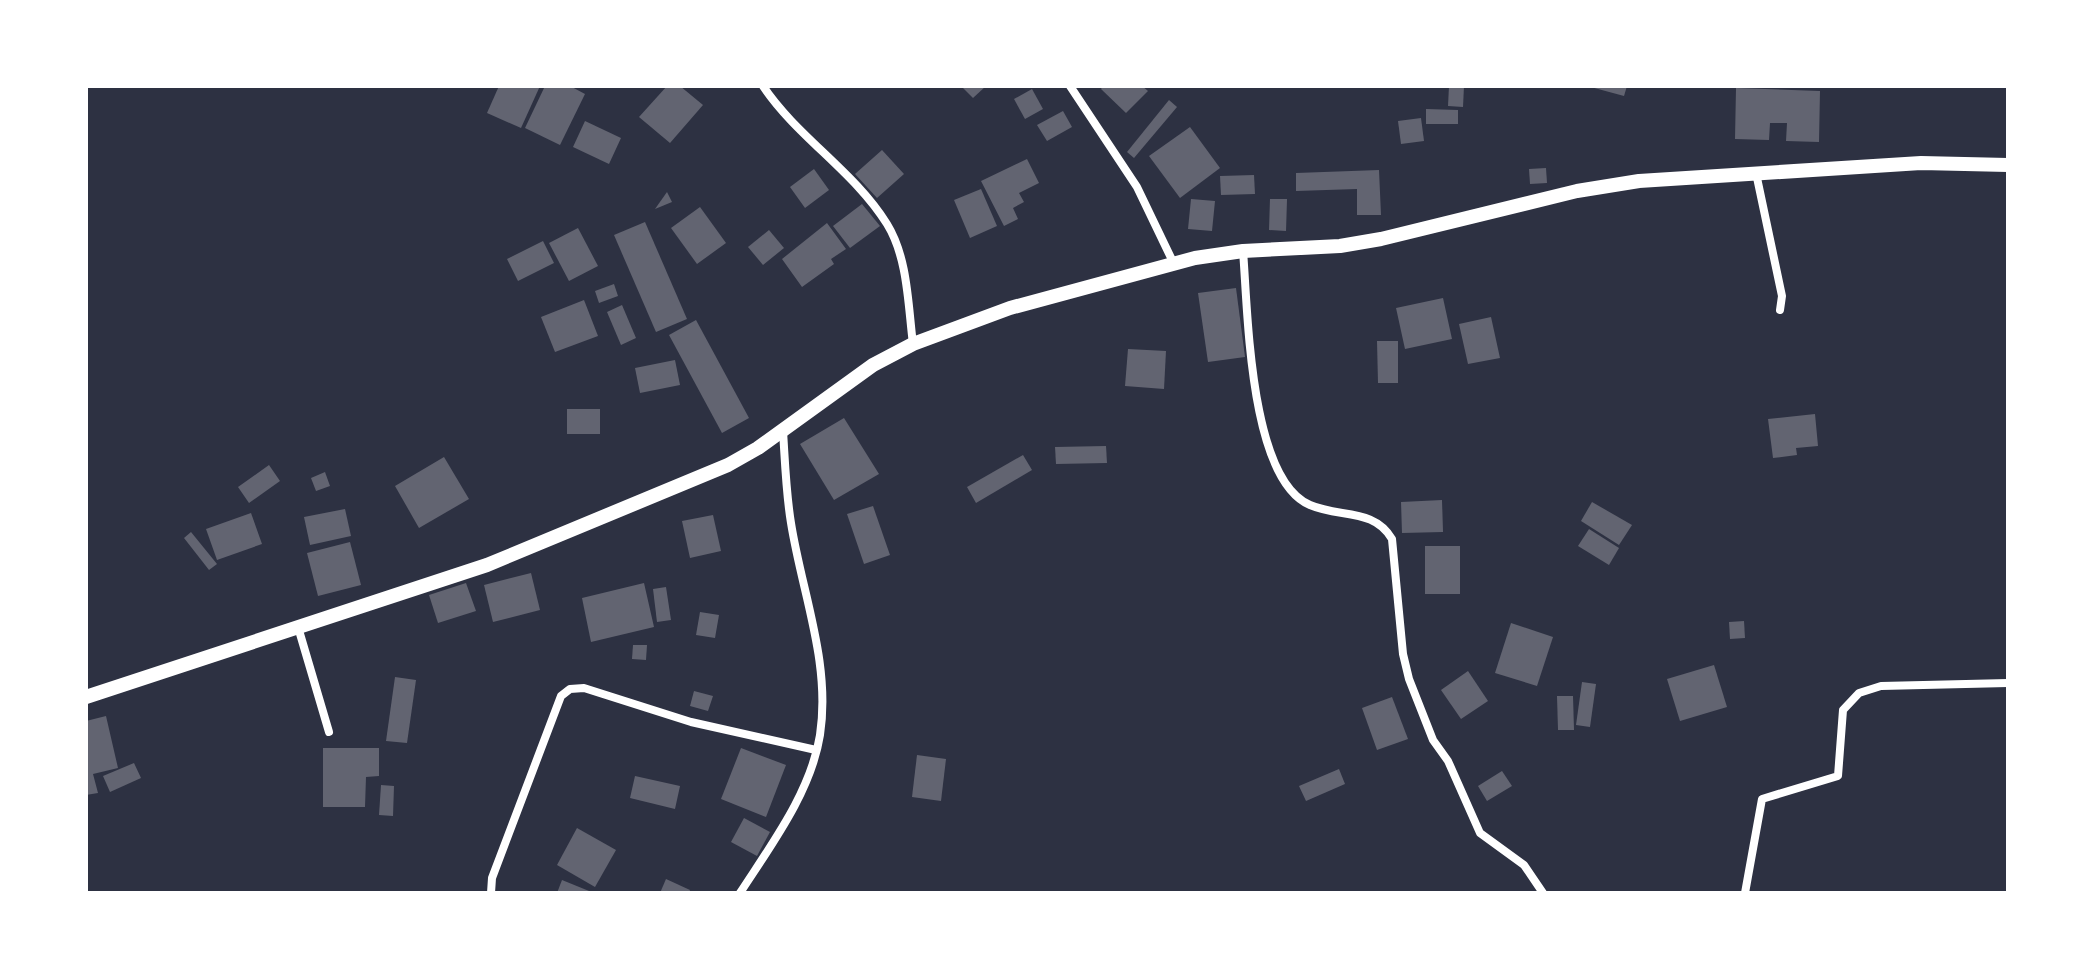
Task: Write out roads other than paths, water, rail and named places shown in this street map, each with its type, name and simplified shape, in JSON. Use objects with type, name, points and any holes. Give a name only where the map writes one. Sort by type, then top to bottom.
[{"type":"street","points":[[763,86],[774,102],[848,175],[887,224],[905,279],[913,344]]},
{"type":"street","points":[[1070,86],[1137,187],[1174,264]]},
{"type":"street","points":[[86,697],[487,565],[728,465],[783,430],[873,365],[913,344],[1010,308],[1174,264],[1243,251],[1340,246],[1381,239],[1577,191],[1639,181],[1921,163],[2008,165]]},
{"type":"street","points":[[1756,172],[1782,296],[1780,310]]},
{"type":"street","points":[[1243,251],[1257,409],[1273,460],[1294,496],[1309,505],[1374,519],[1385,527],[1392,539],[1403,654],[1409,679],[1433,740],[1448,761],[1480,833],[1524,865],[1543,893]]},
{"type":"street","points":[[740,893],[801,792],[820,736],[823,697],[818,648],[790,521],[783,430]]},
{"type":"street","points":[[298,627],[329,732]]},
{"type":"street","points":[[1745,893],[1762,799],[1838,776],[1843,710],[1859,693],[1881,686],[2008,683]]},
{"type":"street","points":[[491,893],[492,878],[561,696],[570,689],[584,688],[691,722],[816,750]]}]
